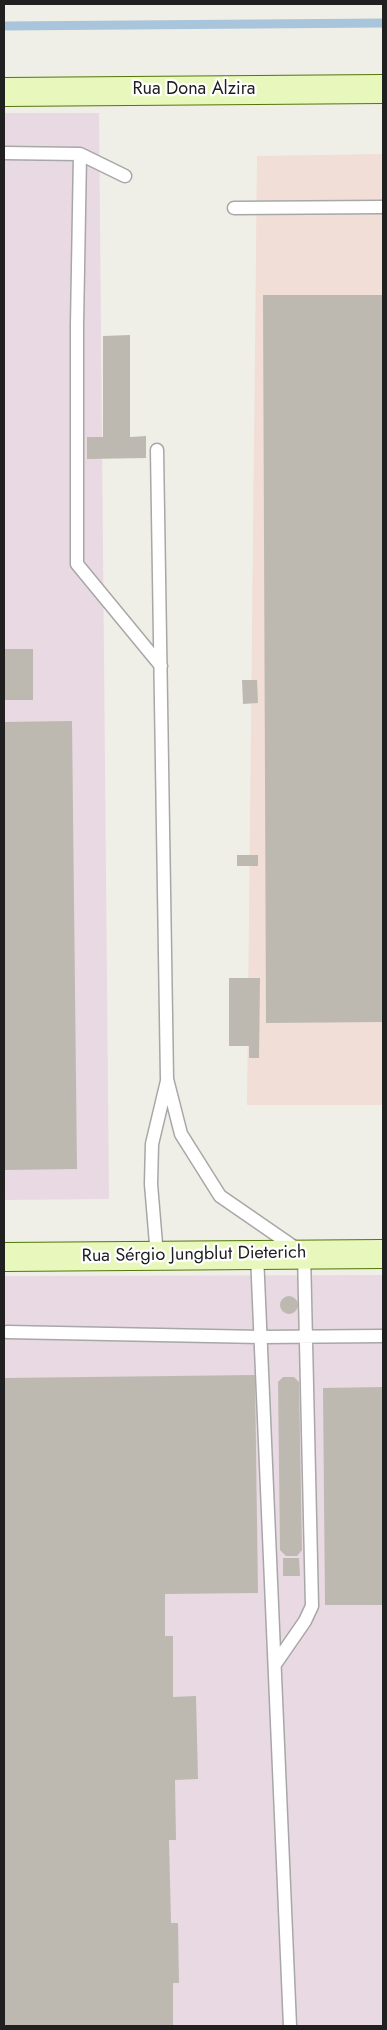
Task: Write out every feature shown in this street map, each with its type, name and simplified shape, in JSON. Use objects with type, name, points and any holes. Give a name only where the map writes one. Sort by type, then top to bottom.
[{"type":"street","name":"Rua Dona Alzira","points":[[4,92],[383,89]]},
{"type":"street","name":"Rua Sérgio Jungblut Dieterich","points":[[4,1257],[383,1254]]},
{"type":"lane","points":[[4,153],[80,154],[125,176]]},
{"type":"lane","points":[[80,154],[77,325],[77,564],[161,666]]},
{"type":"lane","points":[[234,208],[383,207]]},
{"type":"lane","points":[[157,450],[167,1079],[181,1134],[220,1196],[304,1254],[312,1606],[276,1663]]},
{"type":"lane","points":[[157,1256],[151,1184],[152,1144],[167,1079]]},
{"type":"lane","points":[[258,1255],[290,2026]]},
{"type":"lane","points":[[7,1332],[261,1337],[383,1336]]},
{"type":"shaded area","points":[[4,113],[99,113],[109,1199],[4,1200]]},
{"type":"shaded area","points":[[383,154],[383,1105],[247,1105],[257,156]]},
{"type":"shaded area","points":[[383,1275],[383,2026],[4,2026],[4,1276]]},
{"type":"building","points":[[263,295],[383,295],[383,1022],[266,1023]]},
{"type":"building","points":[[130,335],[130,437],[146,436],[146,458],[87,459],[87,437],[103,437],[103,336]]},
{"type":"building","points":[[4,649],[33,649],[33,700],[4,700]]},
{"type":"building","points":[[242,680],[257,680],[258,703],[243,704]]},
{"type":"building","points":[[72,721],[77,1169],[4,1170],[4,722]]},
{"type":"building","points":[[237,855],[258,855],[258,866],[237,866]]},
{"type":"building","points":[[229,978],[260,978],[259,1058],[249,1058],[249,1046],[229,1046]]},
{"type":"building","points":[[289,1296],[295,1299],[298,1305],[295,1311],[289,1314],[283,1311],[280,1305],[283,1299]]},
{"type":"building","points":[[255,1375],[258,1593],[165,1594],[165,1636],[173,1636],[173,1697],[196,1696],[198,1779],[175,1780],[176,1840],[169,1840],[171,1923],[178,1923],[179,1983],[173,1983],[173,2026],[4,2026],[4,1378]]},
{"type":"building","points":[[283,1377],[294,1377],[299,1382],[302,1550],[297,1556],[286,1556],[280,1550],[278,1382]]},
{"type":"building","points":[[383,1387],[383,1605],[325,1605],[323,1388]]},
{"type":"building","points":[[283,1558],[299,1558],[300,1576],[283,1576]]},
{"type":"waterway","points":[[4,26],[383,23]]}]
